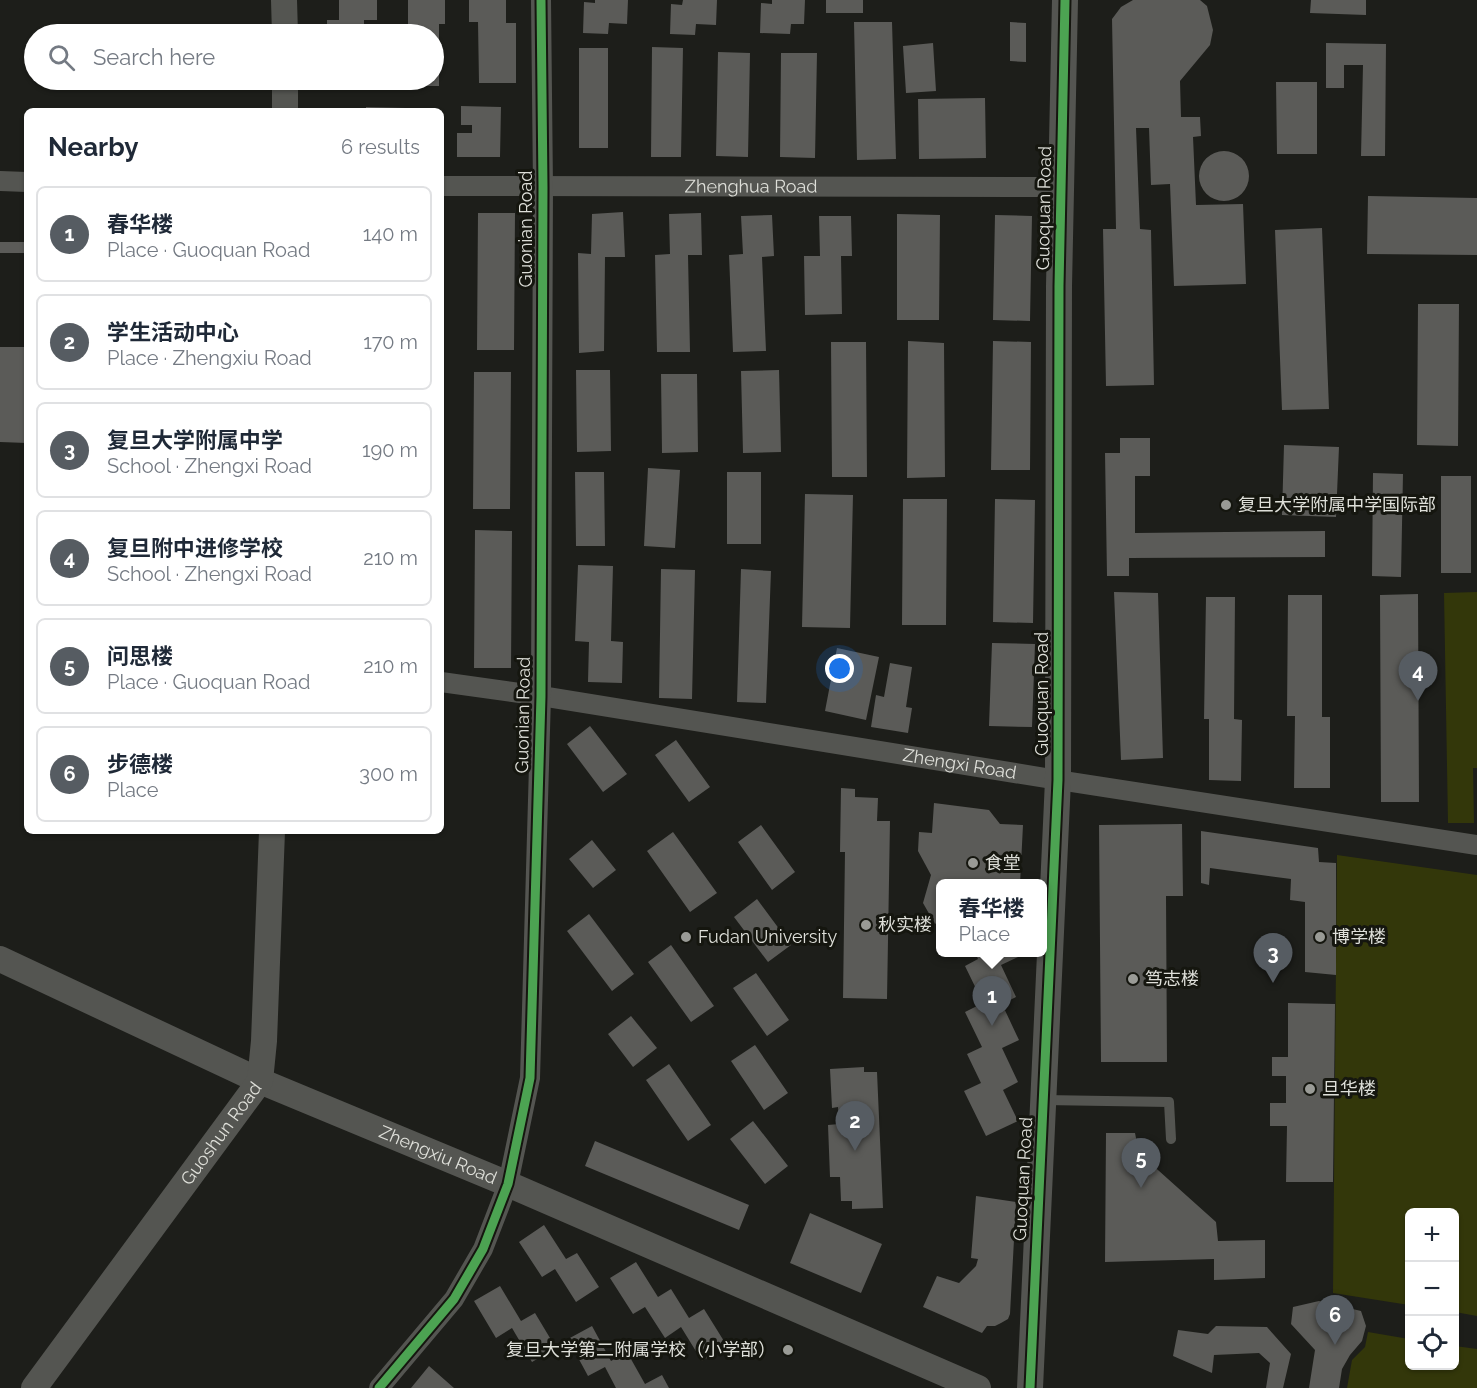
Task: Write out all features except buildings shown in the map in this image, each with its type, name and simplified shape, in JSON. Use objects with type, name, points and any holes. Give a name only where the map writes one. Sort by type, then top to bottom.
[{"type":"street","points":[[284,0],[285,24]]},
{"type":"street","name":"Guonian Road","points":[[379,1388],[454,1299],[483,1249],[508,1184],[530,1078],[541,696],[543,187],[541,0]]},
{"type":"street","name":"Guoquan Road","points":[[1030,1388],[1058,780],[1059,286],[1065,0]]},
{"type":"street","points":[[285,90],[285,108]]},
{"type":"street","points":[[0,181],[24,182]]},
{"type":"street","name":"Zhenghua Road","points":[[444,186],[1061,187]]},
{"type":"street","name":"Zhengxi Road","points":[[444,682],[1477,845]]},
{"type":"street","name":"Guoshun Road","points":[[34,1388],[260,1081],[264,1041],[272,834]]},
{"type":"street","name":"Zhengxiu Road","points":[[0,959],[260,1081],[508,1184],[978,1388]]},
{"type":"lane","points":[[1044,1100],[1170,1102],[1171,1139]]},
{"type":"green space","points":[[1477,592],[1477,768],[1473,768],[1474,823],[1448,823],[1444,593]]},
{"type":"green space","points":[[1337,855],[1477,875],[1477,1316],[1459,1313],[1459,1208],[1405,1208],[1405,1304],[1333,1293]]},
{"type":"green space","points":[[1368,1332],[1405,1338],[1405,1370],[1459,1370],[1459,1347],[1477,1349],[1477,1388],[1347,1388],[1352,1360],[1365,1347]]},
{"type":"cycle path","points":[[379,1388],[454,1299],[483,1249],[508,1184],[530,1078],[541,696],[543,187],[541,0]]},
{"type":"cycle path","points":[[1030,1388],[1058,780],[1059,286],[1065,0]]},
{"type":"place","name":"复旦大学附属中学国际部","points":[[1226,505]]},
{"type":"place","name":"复旦附中进修学校","points":[[1418,701]]},
{"type":"place","name":"食堂","points":[[973,863]]},
{"type":"place","name":"秋实楼","points":[[866,925]]},
{"type":"place","name":"Fudan University","points":[[686,937]]},
{"type":"place","name":"博学楼","points":[[1320,937]]},
{"type":"place","name":"笃志楼","points":[[1133,979]]},
{"type":"place","name":"复旦大学附属中学","points":[[1273,983]]},
{"type":"place","name":"春华楼","points":[[992,1026]]},
{"type":"place","name":"旦华楼","points":[[1310,1089]]},
{"type":"place","name":"学生活动中心","points":[[855,1151]]},
{"type":"place","name":"问思楼","points":[[1141,1188]]},
{"type":"place","name":"步德楼","points":[[1335,1345]]},
{"type":"place","name":"复旦大学第二附属学校（小学部）","points":[[788,1350]]}]
